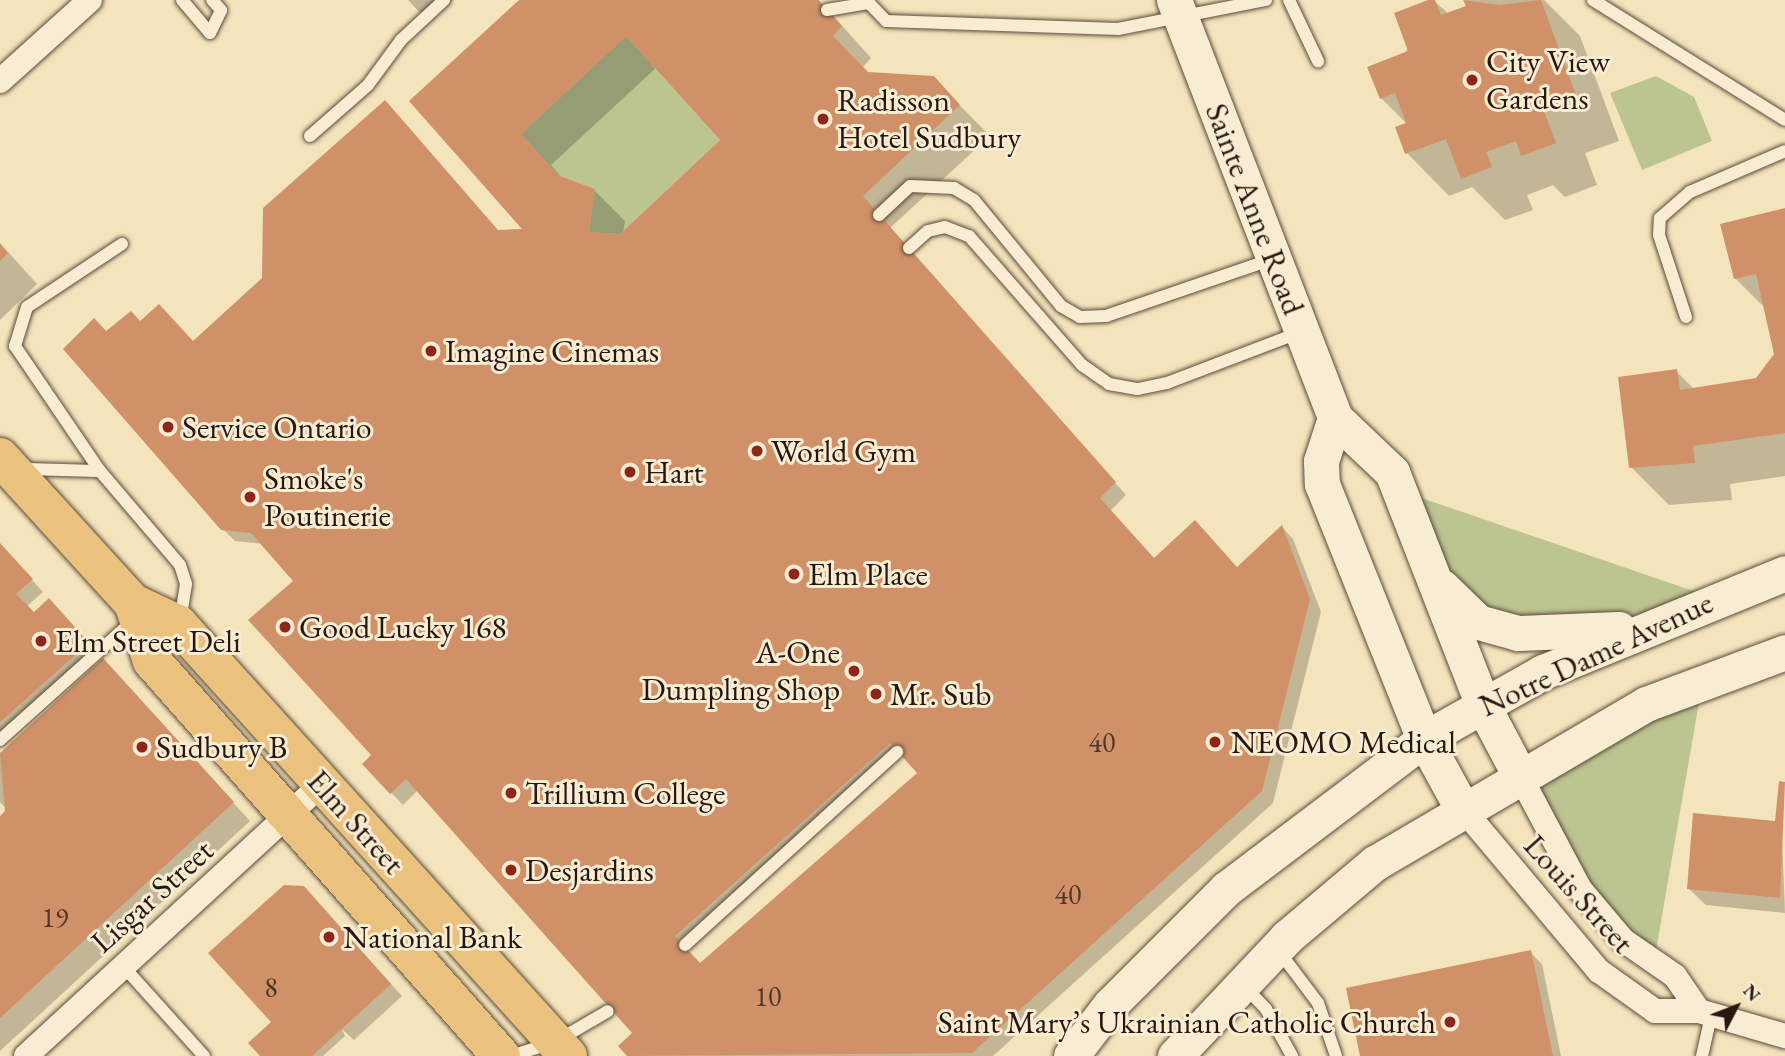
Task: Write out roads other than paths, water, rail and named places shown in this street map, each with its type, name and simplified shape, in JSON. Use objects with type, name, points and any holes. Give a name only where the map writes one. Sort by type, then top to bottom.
[{"type":"main road","name":"Sainte Anne Road","points":[[1177,8],[1335,418],[1392,472],[1483,706],[1520,776]]},
{"type":"main road","points":[[1335,418],[1321,461],[1322,484],[1424,739],[1462,808]]},
{"type":"main road","name":"Elm Street","points":[[4,461],[135,610],[152,661],[286,818],[501,1056]]},
{"type":"main road","name":"Notre Dame Avenue","points":[[1071,1056],[1110,1004],[1226,889],[1424,739],[1483,706],[1645,628],[1785,573]]},
{"type":"main road","points":[[1437,583],[1478,622],[1518,633],[1645,628]]},
{"type":"main road","name":"Elm Street","points":[[135,610],[178,624],[561,1049]]},
{"type":"main road","points":[[1175,1056],[1276,949],[1376,863],[1462,808],[1646,704],[1785,652]]},
{"type":"street","points":[[0,81],[90,0]]},
{"type":"street","name":"Louis Street","points":[[1520,776],[1580,889],[1623,940],[1675,976],[1705,1013]]},
{"type":"street","name":"Lisgar Street","points":[[26,1056],[322,784]]},
{"type":"street","name":"Louis Street","points":[[1462,808],[1599,971],[1655,1011],[1705,1013],[1785,1037]]},
{"type":"lane","points":[[182,0],[210,33],[221,10],[212,0]]},
{"type":"lane","points":[[310,136],[368,85],[401,40],[444,0]]},
{"type":"lane","points":[[827,9],[867,2],[886,21],[1118,29],[1177,8],[1266,0]]},
{"type":"lane","points":[[1289,0],[1318,61]]},
{"type":"lane","points":[[1593,0],[1785,120]]},
{"type":"lane","points":[[1686,317],[1659,235],[1660,218],[1690,192],[1785,151]]},
{"type":"lane","points":[[879,215],[910,186],[954,188],[974,200],[1061,306],[1080,317],[1153,300],[1274,259]]},
{"type":"lane","points":[[909,248],[928,231],[945,227],[969,236],[1082,365],[1109,384],[1139,389],[1167,383],[1302,331]]},
{"type":"lane","points":[[122,244],[94,267],[44,292],[16,327],[15,346],[25,366],[100,471],[180,565],[186,584],[178,624]]},
{"type":"lane","points":[[4,461],[68,475],[100,471]]},
{"type":"lane","points":[[0,740],[135,610]]},
{"type":"lane","points":[[685,945],[897,752]]},
{"type":"lane","points":[[1276,949],[1318,1003],[1336,1056]]},
{"type":"lane","points":[[124,967],[204,1056]]},
{"type":"lane","points":[[1242,984],[1266,1009],[1292,1056]]},
{"type":"lane","points":[[511,1056],[561,1049],[608,1011]]},
{"type":"lane","points":[[1702,1056],[1705,1013]]},
{"type":"place","name":"City View Gardens","points":[[1472,80]]},
{"type":"place","name":"Radisson Hotel Sudbury","points":[[823,119]]},
{"type":"place","name":"Imagine Cinemas","points":[[431,351]]},
{"type":"place","name":"Service Ontario","points":[[168,427]]},
{"type":"place","name":"World Gym","points":[[757,451]]},
{"type":"place","name":"Hart","points":[[630,472]]},
{"type":"place","name":"Smoke's Poutinerie","points":[[250,497]]},
{"type":"place","name":"Elm Place","points":[[794,574]]},
{"type":"place","name":"Good Lucky 168","points":[[285,627]]},
{"type":"place","name":"Elm Street Deli","points":[[41,641]]},
{"type":"place","name":"A-One Dumpling Shop","points":[[854,671]]},
{"type":"place","name":"Mr. Sub","points":[[876,694]]},
{"type":"place","name":"NEOMO Medical","points":[[1215,742]]},
{"type":"place","name":"Sudbury B","points":[[142,747]]},
{"type":"place","name":"Trillium College","points":[[511,793]]},
{"type":"place","name":"Desjardins","points":[[511,870]]},
{"type":"place","name":"National Bank","points":[[329,937]]},
{"type":"place","name":"Saint Mary’s Ukrainian Catholic Church","points":[[1450,1022]]}]
